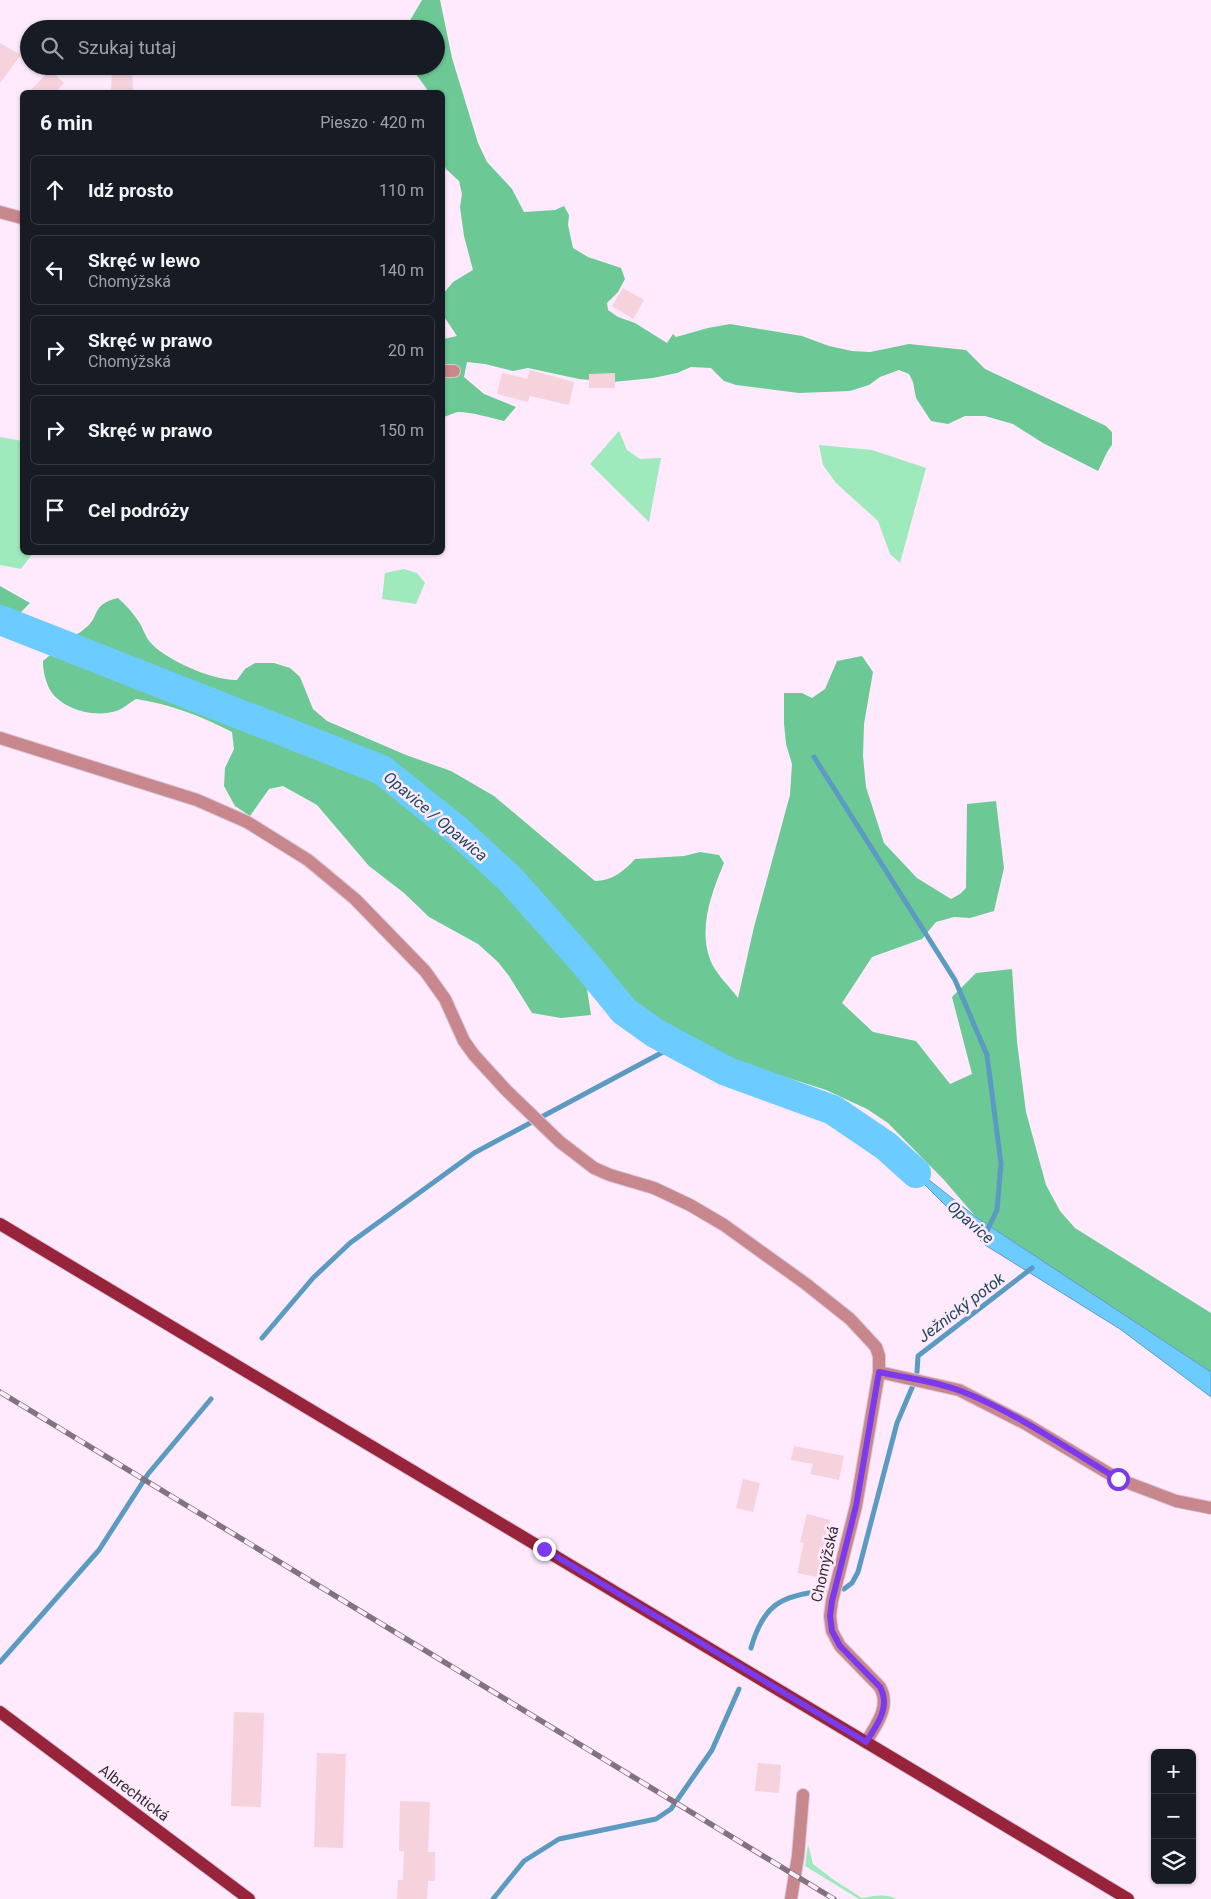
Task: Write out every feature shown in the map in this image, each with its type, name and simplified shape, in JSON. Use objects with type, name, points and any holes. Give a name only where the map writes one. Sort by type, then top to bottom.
[{"type":"main road","points":[[0,1224],[1128,1899]]},
{"type":"main road","name":"Albrechtická","points":[[0,1712],[249,1899]]},
{"type":"street","points":[[0,212],[20,217]]},
{"type":"street","name":"Chomýžská","points":[[0,738],[197,800],[246,822],[308,860],[355,899],[425,971],[445,999],[464,1041],[474,1055],[566,1147],[594,1168],[610,1175],[654,1188],[690,1205],[724,1225],[806,1284],[850,1319],[870,1339],[876,1347],[879,1356],[879,1372],[856,1506],[830,1609],[832,1631],[840,1646],[880,1687],[884,1695],[882,1714],[866,1742]]},
{"type":"street","points":[[879,1372],[960,1390],[1026,1424],[1118,1479],[1176,1501],[1211,1508]]},
{"type":"street","points":[[791,1899],[798,1856],[803,1795]]},
{"type":"green space","points":[[422,0],[440,0],[444,20],[410,20]]},
{"type":"green space","points":[[445,24],[452,58],[478,143],[487,162],[512,189],[524,212],[555,210],[564,206],[569,215],[568,225],[573,248],[588,257],[621,268],[625,279],[618,292],[607,303],[608,310],[618,317],[635,323],[667,343],[673,334],[676,337],[730,324],[802,336],[829,346],[852,351],[870,352],[909,344],[966,350],[985,369],[1106,426],[1112,432],[1112,445],[1098,471],[1043,443],[1013,424],[985,416],[965,416],[948,424],[931,421],[916,398],[913,382],[909,374],[899,370],[880,377],[869,385],[850,391],[799,393],[736,385],[724,381],[711,368],[691,367],[677,373],[653,378],[613,382],[579,379],[528,368],[513,371],[467,362],[464,377],[484,394],[516,407],[504,421],[463,412],[445,416],[445,339],[457,336],[445,318],[445,292],[453,282],[473,270],[464,236],[460,207],[462,194],[459,181],[445,167],[445,90],[428,90],[417,75],[445,75]]},
{"type":"green space","points":[[619,431],[627,450],[640,459],[661,458],[649,522],[590,464]]},
{"type":"green space","points":[[0,437],[20,441],[20,555],[32,555],[21,569],[0,565]]},
{"type":"green space","points":[[819,445],[872,450],[926,468],[900,563],[890,554],[878,521],[836,483],[823,465]]},
{"type":"green space","points":[[404,569],[417,573],[425,583],[416,604],[382,599],[385,573]]},
{"type":"green space","points":[[0,586],[30,603],[0,633]]},
{"type":"green space","points":[[118,598],[137,619],[150,642],[157,649],[190,668],[216,677],[237,680],[245,669],[255,663],[274,663],[290,668],[300,677],[313,709],[327,721],[406,755],[451,771],[494,796],[595,881],[601,881],[617,874],[635,859],[684,856],[700,852],[719,855],[724,863],[711,900],[706,926],[706,939],[712,964],[738,998],[754,927],[790,795],[792,764],[786,744],[784,693],[802,693],[812,698],[825,689],[837,661],[862,656],[873,672],[864,724],[863,756],[866,787],[884,843],[917,878],[951,899],[966,888],[967,804],[996,801],[1004,868],[994,911],[970,918],[954,917],[936,922],[922,939],[872,957],[842,1003],[873,1032],[916,1041],[950,1084],[972,1074],[952,997],[976,973],[1012,969],[1017,1042],[1026,1112],[1046,1185],[1060,1211],[1075,1228],[1211,1313],[1211,1372],[976,1217],[944,1180],[888,1123],[867,1109],[826,1090],[748,1065],[715,1071],[644,1035],[587,989],[591,1015],[561,1018],[532,1013],[498,962],[478,944],[429,917],[404,893],[369,866],[317,805],[283,786],[269,789],[250,816],[235,806],[224,786],[225,768],[234,749],[232,732],[185,711],[149,701],[136,699],[119,710],[110,713],[80,711],[61,702],[49,688],[44,675],[43,661],[89,625],[103,604]]},
{"type":"green space","points":[[808,1844],[813,1864],[862,1898],[884,1896],[896,1899],[859,1899],[805,1866]]},
{"type":"water","name":"Opavice","points":[[886,1146],[976,1217],[1211,1372],[1211,1397],[1120,1329],[985,1245]]},
{"type":"building","points":[[0,43],[20,54],[20,56],[0,83]]},
{"type":"building","points":[[45,75],[55,75],[64,83],[58,90],[31,90]]},
{"type":"building","points":[[112,75],[132,75],[133,90],[111,90]]},
{"type":"building","points":[[623,288],[644,300],[633,319],[612,306]]},
{"type":"building","points":[[530,370],[574,382],[569,405],[530,396],[528,402],[497,394],[502,373],[527,379]]},
{"type":"building","points":[[615,373],[615,388],[589,388],[589,374]]},
{"type":"building","points":[[794,1446],[844,1456],[839,1480],[810,1474],[813,1464],[791,1460]]},
{"type":"building","points":[[743,1479],[760,1483],[753,1512],[736,1508]]},
{"type":"building","points":[[807,1514],[830,1520],[817,1577],[797,1573],[804,1543],[800,1542]]},
{"type":"building","points":[[234,1712],[264,1713],[261,1807],[231,1806]]},
{"type":"building","points":[[317,1753],[346,1754],[343,1848],[314,1847]]},
{"type":"building","points":[[758,1763],[781,1765],[779,1793],[755,1791]]},
{"type":"building","points":[[400,1801],[430,1802],[428,1852],[435,1852],[435,1881],[428,1881],[427,1899],[397,1899],[398,1880],[403,1880],[404,1851],[399,1851]]},
{"type":"waterway","name":"Opavice / Opawica","points":[[0,620],[382,770],[458,831],[510,879],[584,962],[624,1011],[655,1033],[726,1071],[833,1110],[886,1146],[916,1173]]},
{"type":"waterway","name":"Opavice","points":[[814,757],[955,980],[987,1055],[1001,1164],[997,1210],[987,1231]]},
{"type":"waterway","points":[[262,1338],[313,1278],[350,1243],[474,1153],[678,1044]]},
{"type":"waterway","name":"Ježnický potok","points":[[917,1372],[918,1356],[1032,1268]]},
{"type":"waterway","name":"Ježnický potok","points":[[844,1589],[852,1583],[858,1572],[897,1423],[914,1383]]},
{"type":"waterway","points":[[0,1662],[99,1550],[148,1474],[211,1399]]},
{"type":"waterway","name":"Ježnický potok","points":[[751,1648],[761,1622],[776,1605],[785,1599],[824,1591]]},
{"type":"waterway","name":"Ježnický potok","points":[[493,1899],[524,1861],[559,1839],[656,1819],[671,1809],[712,1750],[739,1689]]},
{"type":"railway","points":[[0,1392],[834,1899]]},
{"type":"route","points":[[544,1549],[866,1742],[882,1714],[884,1695],[880,1687],[840,1646],[832,1631],[830,1609],[856,1506],[879,1372],[960,1390],[1026,1424],[1118,1479]]}]
